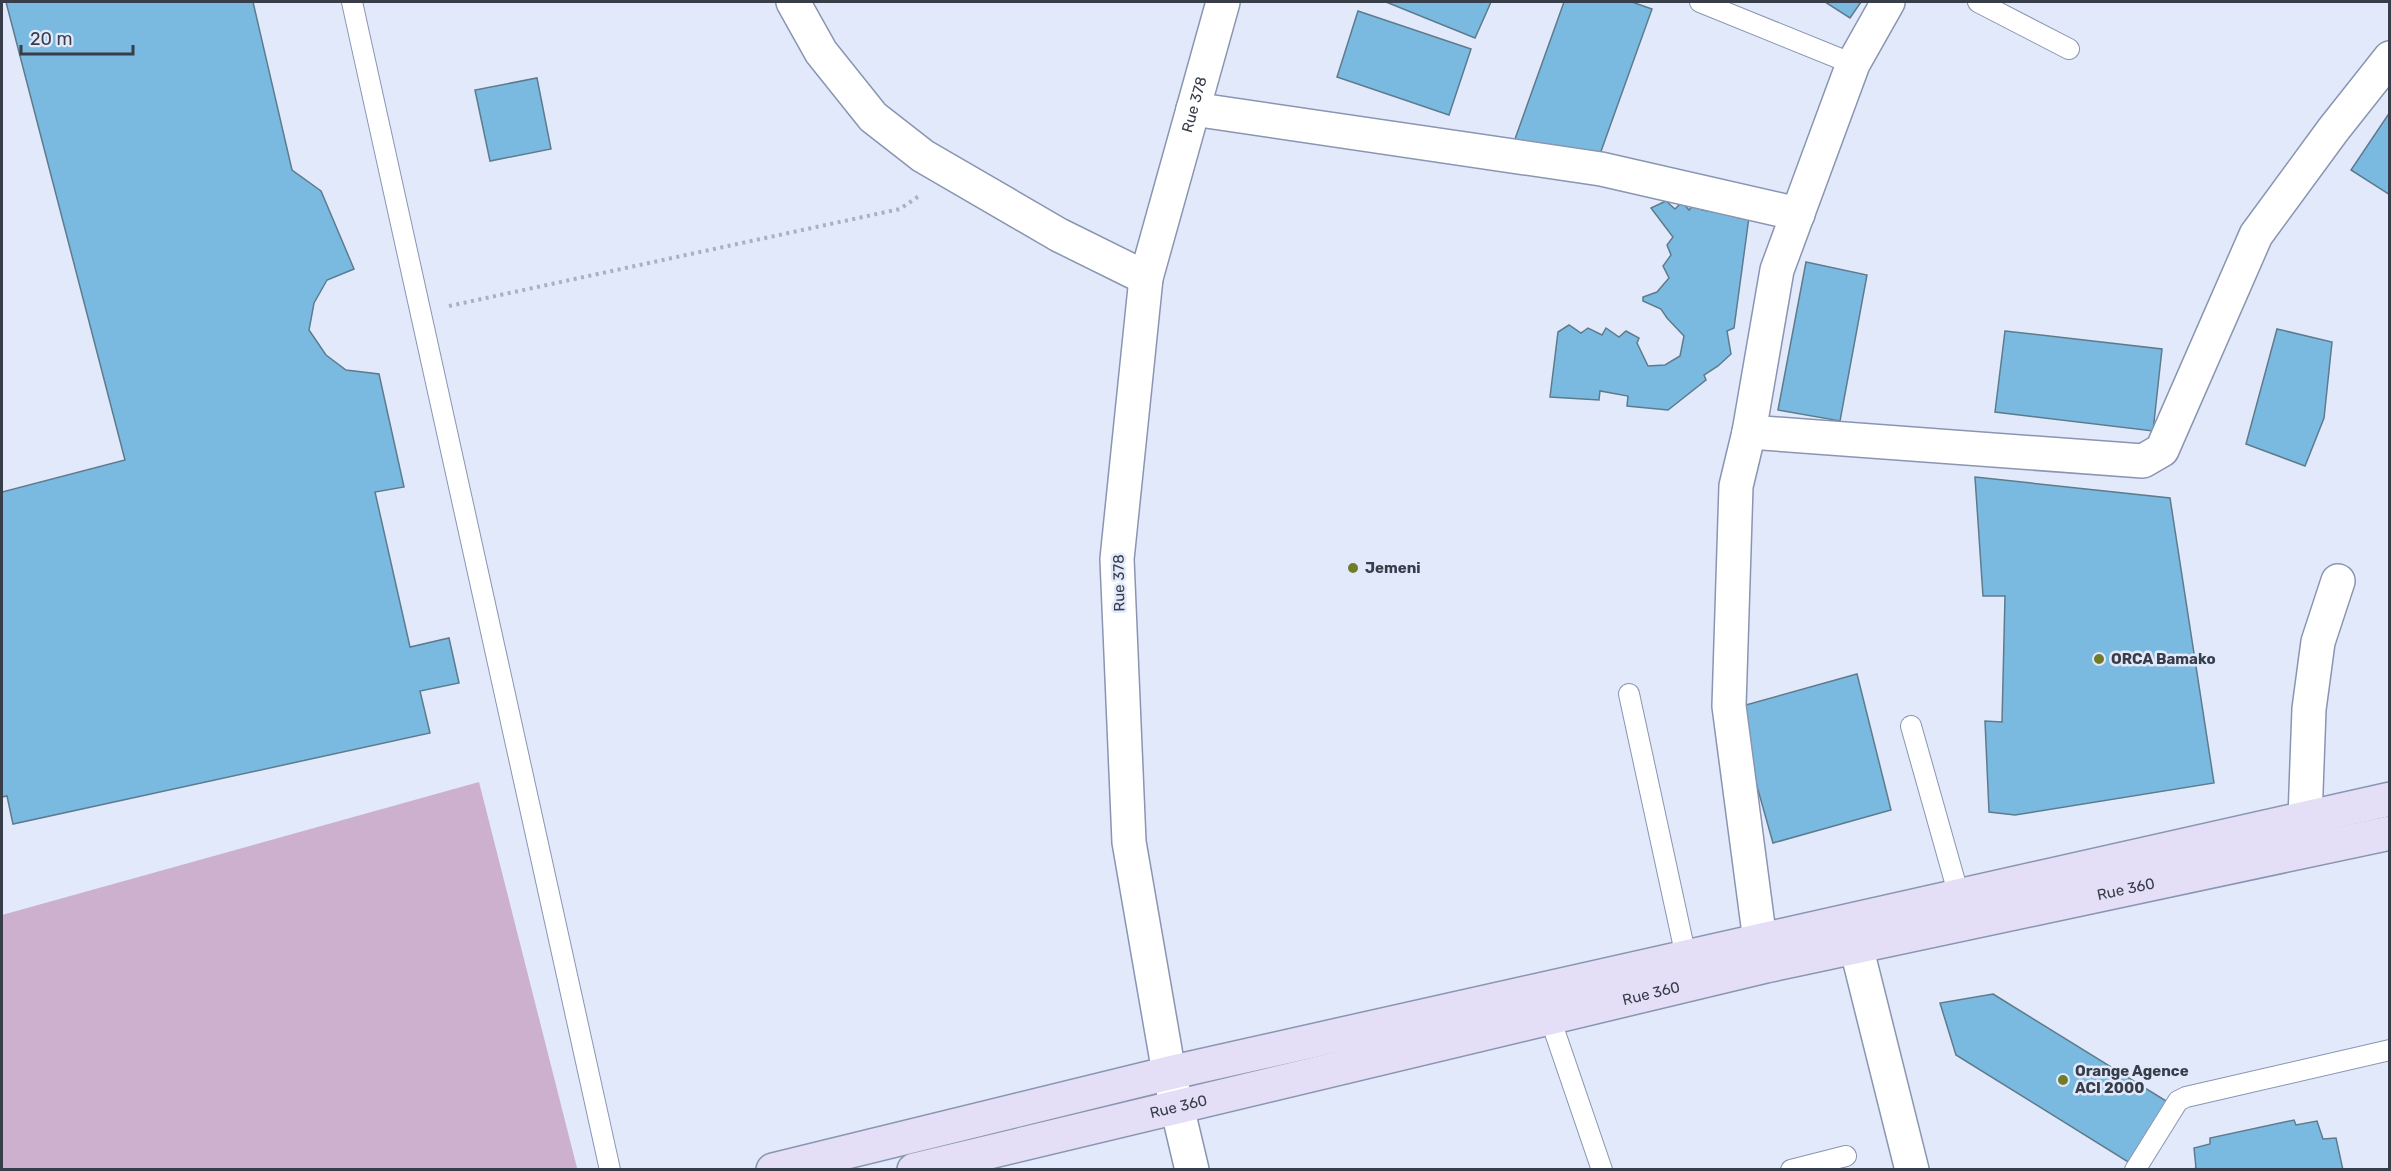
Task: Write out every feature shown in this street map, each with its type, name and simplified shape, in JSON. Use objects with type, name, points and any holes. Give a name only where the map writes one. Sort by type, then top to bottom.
[{"type":"main road","points":[[773,1170],[1169,1073],[2390,799]]},
{"type":"main road","name":"Rue 360","points":[[914,1170],[1766,966],[2390,833]]},
{"type":"street","points":[[793,2],[821,52],[873,117],[922,156],[1059,235],[1146,278]]},
{"type":"street","name":"Rue 378","points":[[1192,1170],[1169,1073],[1129,842],[1118,559],[1146,278],[1223,2]]},
{"type":"street","points":[[1760,941],[1729,706],[1736,486],[1749,432],[1777,270],[1853,64],[1888,2]]},
{"type":"street","points":[[1749,432],[2143,461],[2162,450],[2256,235],[2333,130],[2390,58]]},
{"type":"street","points":[[1193,109],[1601,169],[1798,214]]},
{"type":"street","points":[[2305,818],[2309,710],[2318,642],[2338,581]]},
{"type":"street","points":[[1856,946],[1912,1170]]},
{"type":"lane","points":[[352,2],[610,1170]]},
{"type":"lane","points":[[1700,2],[1853,64]]},
{"type":"lane","points":[[1978,2],[2069,49]]},
{"type":"lane","points":[[1629,694],[1686,957]]},
{"type":"lane","points":[[1911,726],[1959,896]]},
{"type":"lane","points":[[1550,1018],[1602,1170]]},
{"type":"lane","points":[[2135,1170],[2178,1101],[2186,1097],[2390,1050]]},
{"type":"lane","points":[[1791,1170],[1846,1156]]},
{"type":"path","points":[[421,312],[900,209],[916,200],[943,168]]},
{"type":"shaded area","points":[[479,782],[577,1168],[571,1170],[2,1169],[2,915]]},
{"type":"building","points":[[6,2],[253,2],[292,170],[321,191],[354,269],[327,280],[314,303],[309,330],[326,355],[346,370],[379,374],[404,487],[375,492],[410,647],[449,638],[459,683],[420,691],[430,733],[13,824],[7,796],[2,797],[2,492],[125,460]]},
{"type":"building","points":[[1386,2],[1491,2],[1475,38]]},
{"type":"building","points":[[1564,2],[1632,2],[1652,9],[1595,168],[1515,139]]},
{"type":"building","points":[[1825,2],[1861,2],[1850,18]]},
{"type":"building","points":[[1358,11],[1471,49],[1449,115],[1337,77]]},
{"type":"building","points":[[537,78],[551,149],[490,161],[475,90]]},
{"type":"building","points":[[2390,112],[2390,195],[2351,170]]},
{"type":"building","points":[[1666,201],[1675,209],[1682,202],[1689,210],[1695,203],[1702,210],[1728,214],[1733,208],[1739,218],[1749,217],[1734,328],[1727,331],[1731,354],[1704,375],[1706,380],[1668,410],[1627,406],[1628,396],[1600,391],[1599,400],[1550,397],[1558,332],[1569,325],[1581,333],[1588,328],[1602,335],[1606,328],[1619,337],[1626,331],[1639,338],[1637,343],[1648,366],[1665,365],[1680,356],[1684,336],[1661,309],[1643,301],[1643,297],[1657,292],[1669,278],[1663,266],[1671,255],[1667,245],[1673,237],[1651,208]]},
{"type":"building","points":[[1806,262],[1867,275],[1840,421],[1778,410]]},
{"type":"building","points":[[2277,329],[2332,342],[2324,418],[2305,466],[2246,444]]},
{"type":"building","points":[[2005,331],[2162,349],[2153,431],[1995,412]]},
{"type":"building","name":"ORCA Bamako","points":[[1975,477],[2170,498],[2214,783],[2015,815],[1989,812],[1985,721],[2002,722],[2005,596],[1983,596]]},
{"type":"building","points":[[1857,674],[1891,810],[1773,843],[1735,708]]},
{"type":"building","name":"Orange Agence ACI 2000","points":[[1993,994],[2171,1104],[2133,1165],[1956,1055],[1940,1003]]},
{"type":"building","points":[[2294,1120],[2296,1125],[2317,1121],[2323,1139],[2336,1138],[2343,1170],[2191,1170],[2196,1168],[2194,1148],[2210,1144],[2210,1138]]},
{"type":"place","name":"Jemeni","points":[[1353,568]]},
{"type":"place","name":"ORCA Bamako","points":[[2099,659]]},
{"type":"place","name":"Orange Agence ACI 2000","points":[[2063,1080]]}]
